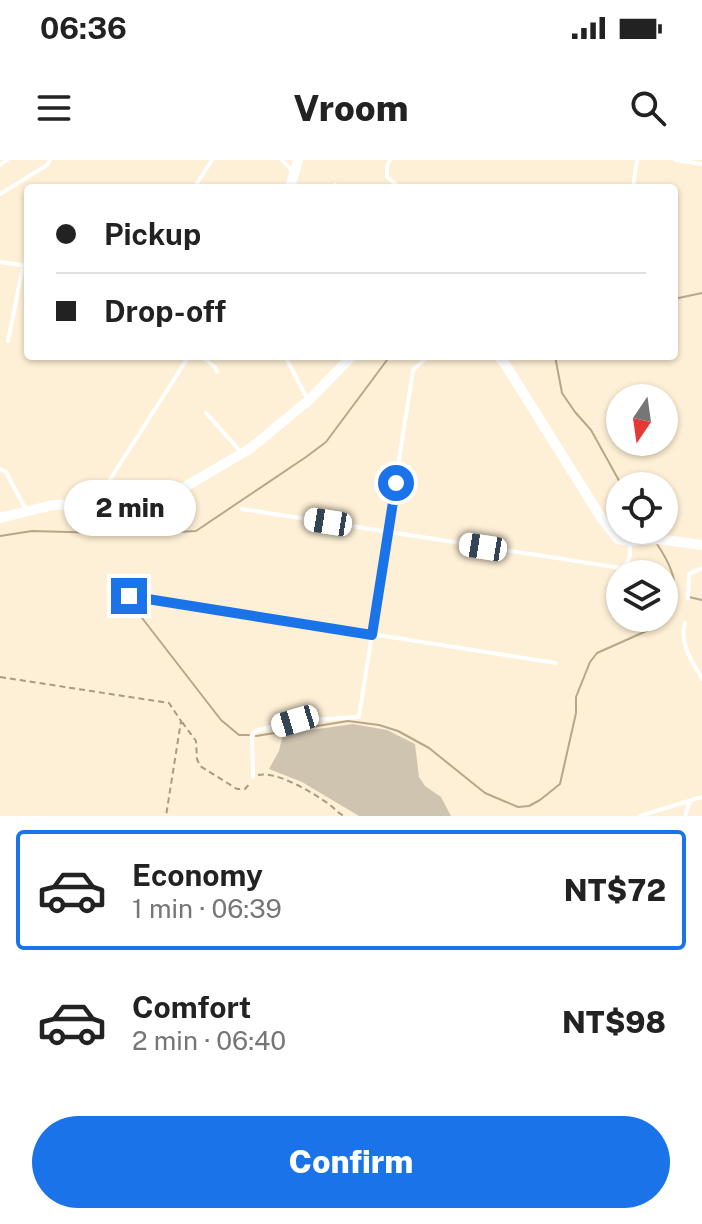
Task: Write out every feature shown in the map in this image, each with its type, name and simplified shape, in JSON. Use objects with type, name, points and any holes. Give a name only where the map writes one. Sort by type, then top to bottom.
[{"type":"street","points":[[291,184],[298,160]]},
{"type":"street","points":[[0,518],[53,505],[139,508],[166,498],[243,453],[274,430],[348,360]]},
{"type":"street","points":[[502,360],[606,524]]},
{"type":"street","points":[[678,542],[702,545]]},
{"type":"lane","points":[[0,165],[7,160]]},
{"type":"lane","points":[[0,194],[47,165],[50,160]]},
{"type":"lane","points":[[197,184],[212,160]]},
{"type":"lane","points":[[282,160],[294,173]]},
{"type":"lane","points":[[390,160],[387,177],[395,184]]},
{"type":"lane","points":[[634,184],[637,160]]},
{"type":"lane","points":[[675,160],[702,164]]},
{"type":"lane","points":[[0,262],[24,266]]},
{"type":"lane","points":[[8,341],[24,274]]},
{"type":"lane","points":[[89,505],[102,492],[186,360]]},
{"type":"lane","points":[[206,360],[217,372]]},
{"type":"lane","points":[[287,360],[309,400]]},
{"type":"lane","points":[[253,777],[252,735],[255,731],[295,721],[359,717],[413,370],[424,360]]},
{"type":"lane","points":[[206,413],[243,453]]},
{"type":"lane","points":[[0,469],[6,472],[27,511]]},
{"type":"lane","points":[[242,509],[621,568],[631,556],[629,544]]},
{"type":"lane","points":[[688,598],[689,574],[702,568]]},
{"type":"lane","points":[[129,596],[556,663]]},
{"type":"lane","points":[[685,623],[682,634],[684,646],[702,679]]},
{"type":"lane","points":[[640,816],[702,797]]},
{"type":"lane","points":[[685,816],[690,801]]},
{"type":"path","points":[[0,677],[169,703],[181,721],[166,816]]},
{"type":"shaded area","points":[[353,724],[387,730],[415,744],[419,777],[425,786],[441,797],[451,816],[359,816],[302,782],[269,769],[279,751],[283,734]]},
{"type":"waterway","points":[[678,298],[702,293]]},
{"type":"waterway","points":[[0,536],[32,531],[140,534],[196,531],[326,442],[387,360]]},
{"type":"waterway","points":[[556,360],[562,393],[591,430],[614,472]]},
{"type":"waterway","points":[[657,544],[666,560]]},
{"type":"waterway","points":[[135,582],[125,596],[221,720],[239,735],[249,735]]},
{"type":"waterway","points":[[689,597],[702,600]]},
{"type":"waterway","points":[[256,736],[348,721],[379,725],[398,731],[429,748],[485,793],[518,807],[529,806],[560,784],[576,713],[576,697],[590,662],[597,653],[644,632]]},
{"type":"route","points":[[129,596],[372,635],[396,483]]}]
